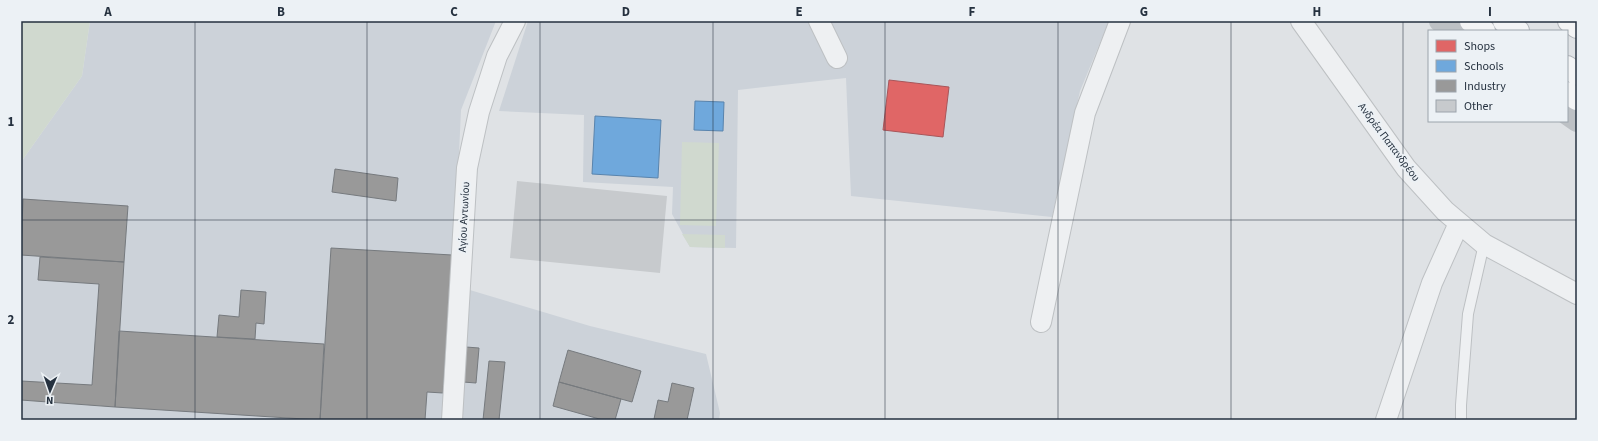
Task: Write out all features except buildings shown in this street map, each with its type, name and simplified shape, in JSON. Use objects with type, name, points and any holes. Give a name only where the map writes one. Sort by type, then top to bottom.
[{"type":"highway","points":[[1470,21],[1483,30]]},
{"type":"highway","points":[[1504,21],[1517,30]]},
{"type":"highway","points":[[1569,21],[1577,27]]},
{"type":"highway","points":[[1568,67],[1577,74]]},
{"type":"highway","points":[[1568,94],[1577,100]]},
{"type":"street","name":"Αγίου Αντωνίου","points":[[452,420],[467,168],[479,112],[497,56],[515,21]]},
{"type":"street","points":[[818,21],[837,58]]},
{"type":"street","points":[[1041,322],[1085,113],[1120,21]]},
{"type":"street","name":"Ανδρέα Παπανδρέου","points":[[1301,21],[1406,168],[1445,211],[1484,244],[1577,294]]},
{"type":"street","points":[[1440,21],[1452,30]]},
{"type":"street","points":[[1568,115],[1577,121]]},
{"type":"street","points":[[1386,420],[1432,283],[1459,223]]},
{"type":"lane","points":[[1461,420],[1468,314],[1484,244]]},
{"type":"shaded area","points":[[21,21],[90,21],[82,76],[21,162]]},
{"type":"shaded area","points":[[90,21],[496,21],[461,110],[453,285],[590,326],[706,354],[720,413],[719,420],[21,420],[21,162],[82,76]]},
{"type":"shaded area","points":[[528,21],[1109,21],[1080,91],[1052,217],[851,196],[846,78],[738,90],[736,248],[690,247],[672,214],[673,187],[583,182],[584,115],[499,111]]},
{"type":"shaded area","points":[[682,142],[719,143],[716,226],[680,225]]},
{"type":"shaded area","points":[[682,234],[725,235],[725,248],[690,247]]}]
